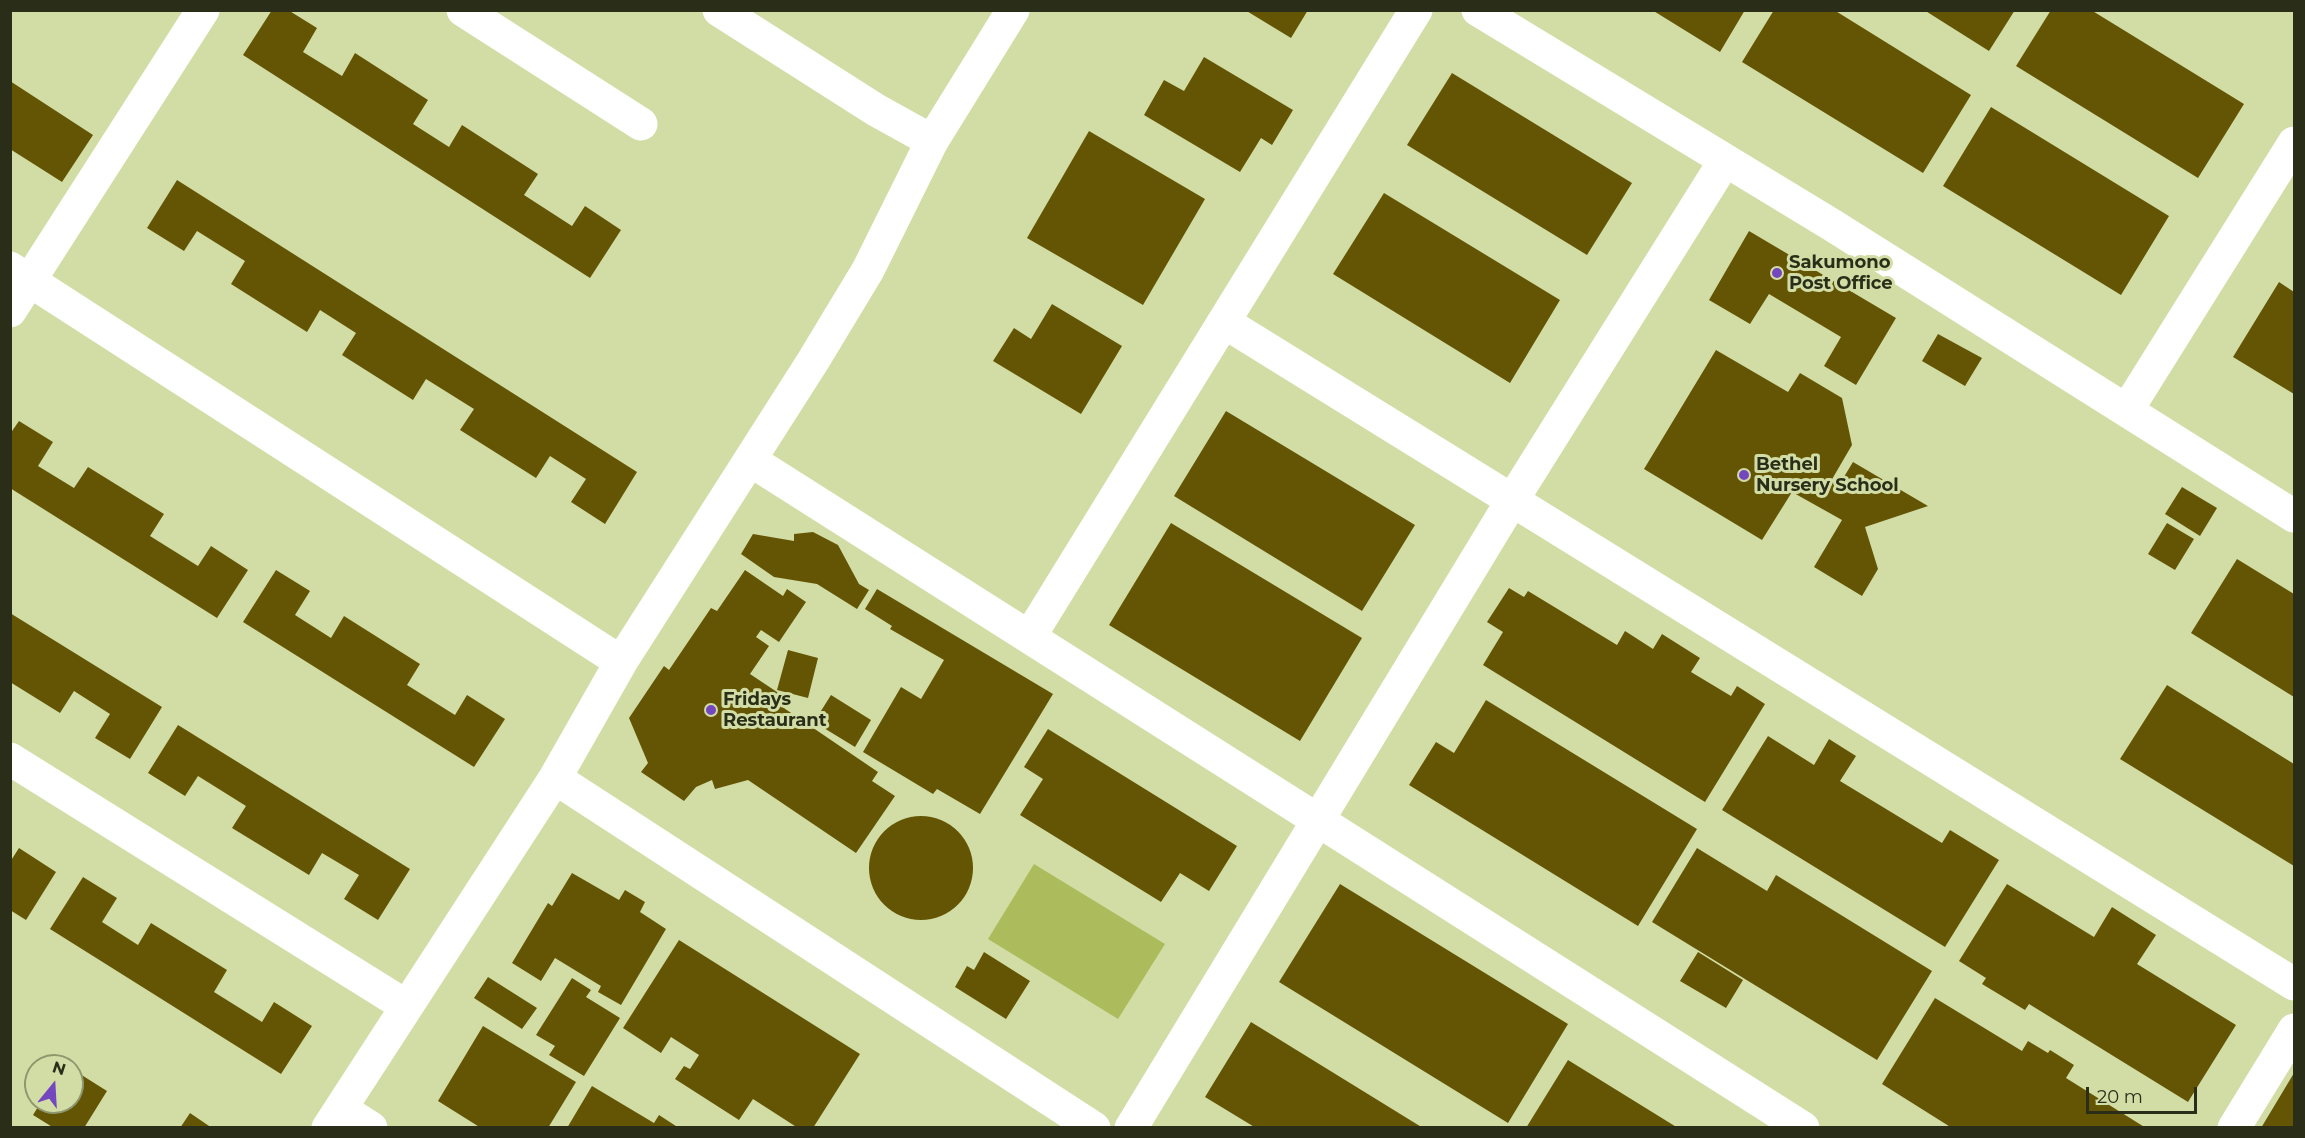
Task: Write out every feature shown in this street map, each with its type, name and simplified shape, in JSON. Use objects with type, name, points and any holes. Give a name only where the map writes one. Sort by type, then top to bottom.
[{"type":"street","points":[[10,311],[20,274],[203,10]]},
{"type":"street","points":[[463,10],[641,124]]},
{"type":"street","points":[[719,10],[876,111],[932,141]]},
{"type":"street","points":[[371,1128],[334,1118],[555,778],[621,662],[868,270],[932,141],[1013,10]]},
{"type":"street","points":[[1030,636],[1416,10]]},
{"type":"street","points":[[1478,10],[1724,162],[1832,225],[2295,516]]},
{"type":"street","points":[[2127,410],[2295,143]]},
{"type":"street","points":[[1131,1128],[1514,499],[1724,162]]},
{"type":"street","points":[[20,274],[621,662]]},
{"type":"street","points":[[1224,322],[1514,499],[2295,984]]},
{"type":"street","points":[[750,460],[1319,818],[1803,1128]]},
{"type":"street","points":[[10,759],[406,1006]]},
{"type":"street","points":[[555,778],[1094,1128]]},
{"type":"street","points":[[2234,1128],[2295,1030]]},
{"type":"green space","points":[[1034,864],[1165,944],[1118,1019],[988,939]]},
{"type":"building","points":[[272,10],[288,10],[317,28],[303,52],[342,76],[355,53],[428,100],[413,124],[449,147],[462,125],[538,174],[524,195],[572,226],[585,206],[621,230],[590,278],[243,55]]},
{"type":"building","points":[[1245,10],[1308,10],[1291,38]]},
{"type":"building","points":[[1652,10],[1745,10],[1720,52]]},
{"type":"building","points":[[1774,10],[1834,10],[1971,95],[1923,173],[1742,62]]},
{"type":"building","points":[[1924,10],[2015,10],[1989,51]]},
{"type":"building","points":[[2051,10],[2091,10],[2244,104],[2198,178],[2016,66]]},
{"type":"building","points":[[1204,57],[1293,110],[1272,145],[1261,138],[1240,172],[1144,115],[1164,80],[1184,91]]},
{"type":"building","points":[[1452,73],[1632,183],[1587,255],[1407,145]]},
{"type":"building","points":[[10,81],[93,135],[62,182],[10,149]]},
{"type":"building","points":[[1991,107],[2169,216],[2121,295],[1943,186]]},
{"type":"building","points":[[1089,131],[1205,199],[1143,305],[1027,238]]},
{"type":"building","points":[[177,180],[637,472],[605,524],[571,502],[586,479],[550,456],[536,478],[460,430],[474,409],[426,379],[413,400],[342,355],[356,333],[320,310],[307,332],[231,284],[245,261],[197,231],[184,251],[147,228]]},
{"type":"building","points":[[1384,193],[1560,300],[1510,383],[1333,274]]},
{"type":"building","points":[[1749,231],[1896,318],[1856,385],[1824,366],[1841,337],[1769,294],[1750,324],[1709,300]]},
{"type":"building","points":[[2279,282],[2294,292],[2294,394],[2233,357]]},
{"type":"building","points":[[1052,304],[1122,346],[1081,414],[993,361],[1014,328],[1031,339]]},
{"type":"building","points":[[1938,334],[1982,358],[1965,386],[1922,361]]},
{"type":"building","name":"Bethel Nursery School","points":[[1716,350],[1788,392],[1800,373],[1842,398],[1852,445],[1831,481],[1839,485],[1853,462],[1928,506],[1865,527],[1878,569],[1862,596],[1814,567],[1842,520],[1792,492],[1762,540],[1644,469]]},
{"type":"building","points":[[1226,411],[1415,525],[1362,611],[1174,496]]},
{"type":"building","points":[[19,421],[53,442],[38,466],[74,488],[88,467],[164,514],[150,536],[198,566],[211,546],[248,570],[217,618],[10,488],[10,434]]},
{"type":"building","points":[[2182,487],[2217,508],[2200,536],[2165,514]]},
{"type":"building","points":[[1171,523],[1362,638],[1300,741],[1109,625]]},
{"type":"building","points":[[2167,523],[2194,539],[2175,570],[2148,554]]},
{"type":"building","points":[[813,532],[838,545],[859,584],[869,590],[857,609],[817,584],[774,577],[741,554],[753,534],[794,541],[794,534]]},
{"type":"building","points":[[2237,559],[2294,594],[2294,697],[2191,633]]},
{"type":"building","points":[[276,570],[310,591],[295,615],[331,638],[344,616],[420,664],[407,685],[455,715],[467,695],[505,719],[474,767],[243,622]]},
{"type":"building","name":"Fridays Restaurant","points":[[745,570],[783,596],[787,589],[806,602],[779,642],[761,630],[756,637],[769,646],[750,674],[780,694],[775,702],[878,772],[872,781],[895,796],[856,853],[748,780],[715,789],[712,780],[696,787],[684,801],[641,772],[648,763],[629,718],[664,666],[669,670],[711,608],[717,611]]},
{"type":"building","points":[[1509,588],[1524,597],[1528,591],[1617,645],[1625,631],[1653,649],[1662,634],[1700,658],[1691,672],[1731,696],[1737,686],[1765,704],[1705,802],[1483,665],[1503,632],[1487,622]]},
{"type":"building","points":[[877,589],[1053,694],[980,814],[937,789],[933,794],[863,752],[901,687],[921,699],[944,660],[890,629],[892,626],[865,609]]},
{"type":"building","points":[[10,613],[162,707],[130,759],[95,738],[110,714],[74,691],[60,713],[10,682]]},
{"type":"building","points":[[788,650],[818,658],[808,698],[777,690]]},
{"type":"building","points":[[2167,685],[2294,764],[2294,866],[2120,759]]},
{"type":"building","points":[[831,695],[871,720],[855,747],[814,722]]},
{"type":"building","points":[[1486,700],[1697,829],[1638,926],[1409,785],[1436,742],[1454,753]]},
{"type":"building","points":[[178,725],[410,869],[378,920],[344,899],[359,875],[322,853],[309,875],[232,828],[246,806],[198,776],[185,796],[148,773]]},
{"type":"building","points":[[1048,729],[1237,846],[1209,891],[1180,873],[1161,902],[1020,815],[1043,779],[1024,767]]},
{"type":"building","points":[[1768,736],[1814,765],[1829,739],[1856,756],[1840,781],[1942,843],[1950,830],[1999,860],[1945,947],[1722,810]]},
{"type":"building","points":[[921,816],[941,820],[958,831],[969,848],[973,868],[969,888],[958,905],[941,916],[921,920],[901,916],[884,905],[873,888],[869,868],[873,848],[884,831],[901,820]]},
{"type":"building","points":[[19,848],[56,872],[26,920],[10,910],[10,862]]},
{"type":"building","points":[[1697,848],[1767,891],[1776,875],[1932,971],[1877,1060],[1652,922]]},
{"type":"building","points":[[572,873],[619,900],[625,890],[645,902],[640,912],[666,929],[621,1005],[598,992],[601,986],[555,958],[541,981],[512,963],[548,903],[552,906]]},
{"type":"building","points":[[83,877],[117,898],[102,922],[138,945],[151,923],[227,970],[214,992],[262,1022],[274,1002],[312,1026],[281,1074],[50,929]]},
{"type":"building","points":[[1340,884],[1568,1024],[1508,1123],[1279,982]]},
{"type":"building","points":[[2007,884],[2094,937],[2112,907],[2156,935],[2137,964],[2236,1025],[2188,1102],[2029,1004],[2025,1010],[1982,984],[1986,978],[1959,961]]},
{"type":"building","points":[[679,940],[860,1054],[813,1128],[798,1128],[753,1099],[739,1120],[675,1079],[684,1066],[690,1069],[699,1055],[671,1037],[661,1053],[623,1028]]},
{"type":"building","points":[[984,952],[1030,981],[1006,1019],[955,987],[967,966],[974,970]]},
{"type":"building","points":[[1698,952],[1743,980],[1726,1008],[1680,981]]},
{"type":"building","points":[[488,977],[537,1008],[522,1029],[474,998]]},
{"type":"building","points":[[572,978],[591,990],[586,997],[620,1018],[584,1076],[549,1055],[555,1046],[536,1035]]},
{"type":"building","points":[[1935,998],[2022,1051],[2028,1041],[2048,1053],[2050,1050],[2074,1065],[2066,1078],[2146,1128],[1952,1128],[1882,1084]]},
{"type":"building","points":[[1251,1022],[1423,1128],[1256,1128],[1205,1097]]},
{"type":"building","points":[[483,1026],[576,1082],[548,1128],[481,1128],[438,1101]]},
{"type":"building","points":[[1568,1060],[1678,1128],[1526,1128]]},
{"type":"building","points":[[2294,1073],[2294,1128],[2261,1128]]},
{"type":"building","points":[[84,1077],[107,1091],[84,1128],[54,1128],[33,1115],[84,1114]]},
{"type":"building","points":[[592,1086],[654,1123],[659,1115],[679,1128],[567,1128]]},
{"type":"building","points":[[190,1113],[212,1128],[180,1128]]},
{"type":"place","name":"Sakumono Post Office","points":[[1777,273]]},
{"type":"place","name":"Bethel Nursery School","points":[[1744,475]]},
{"type":"place","name":"Fridays Restaurant","points":[[711,710]]}]
